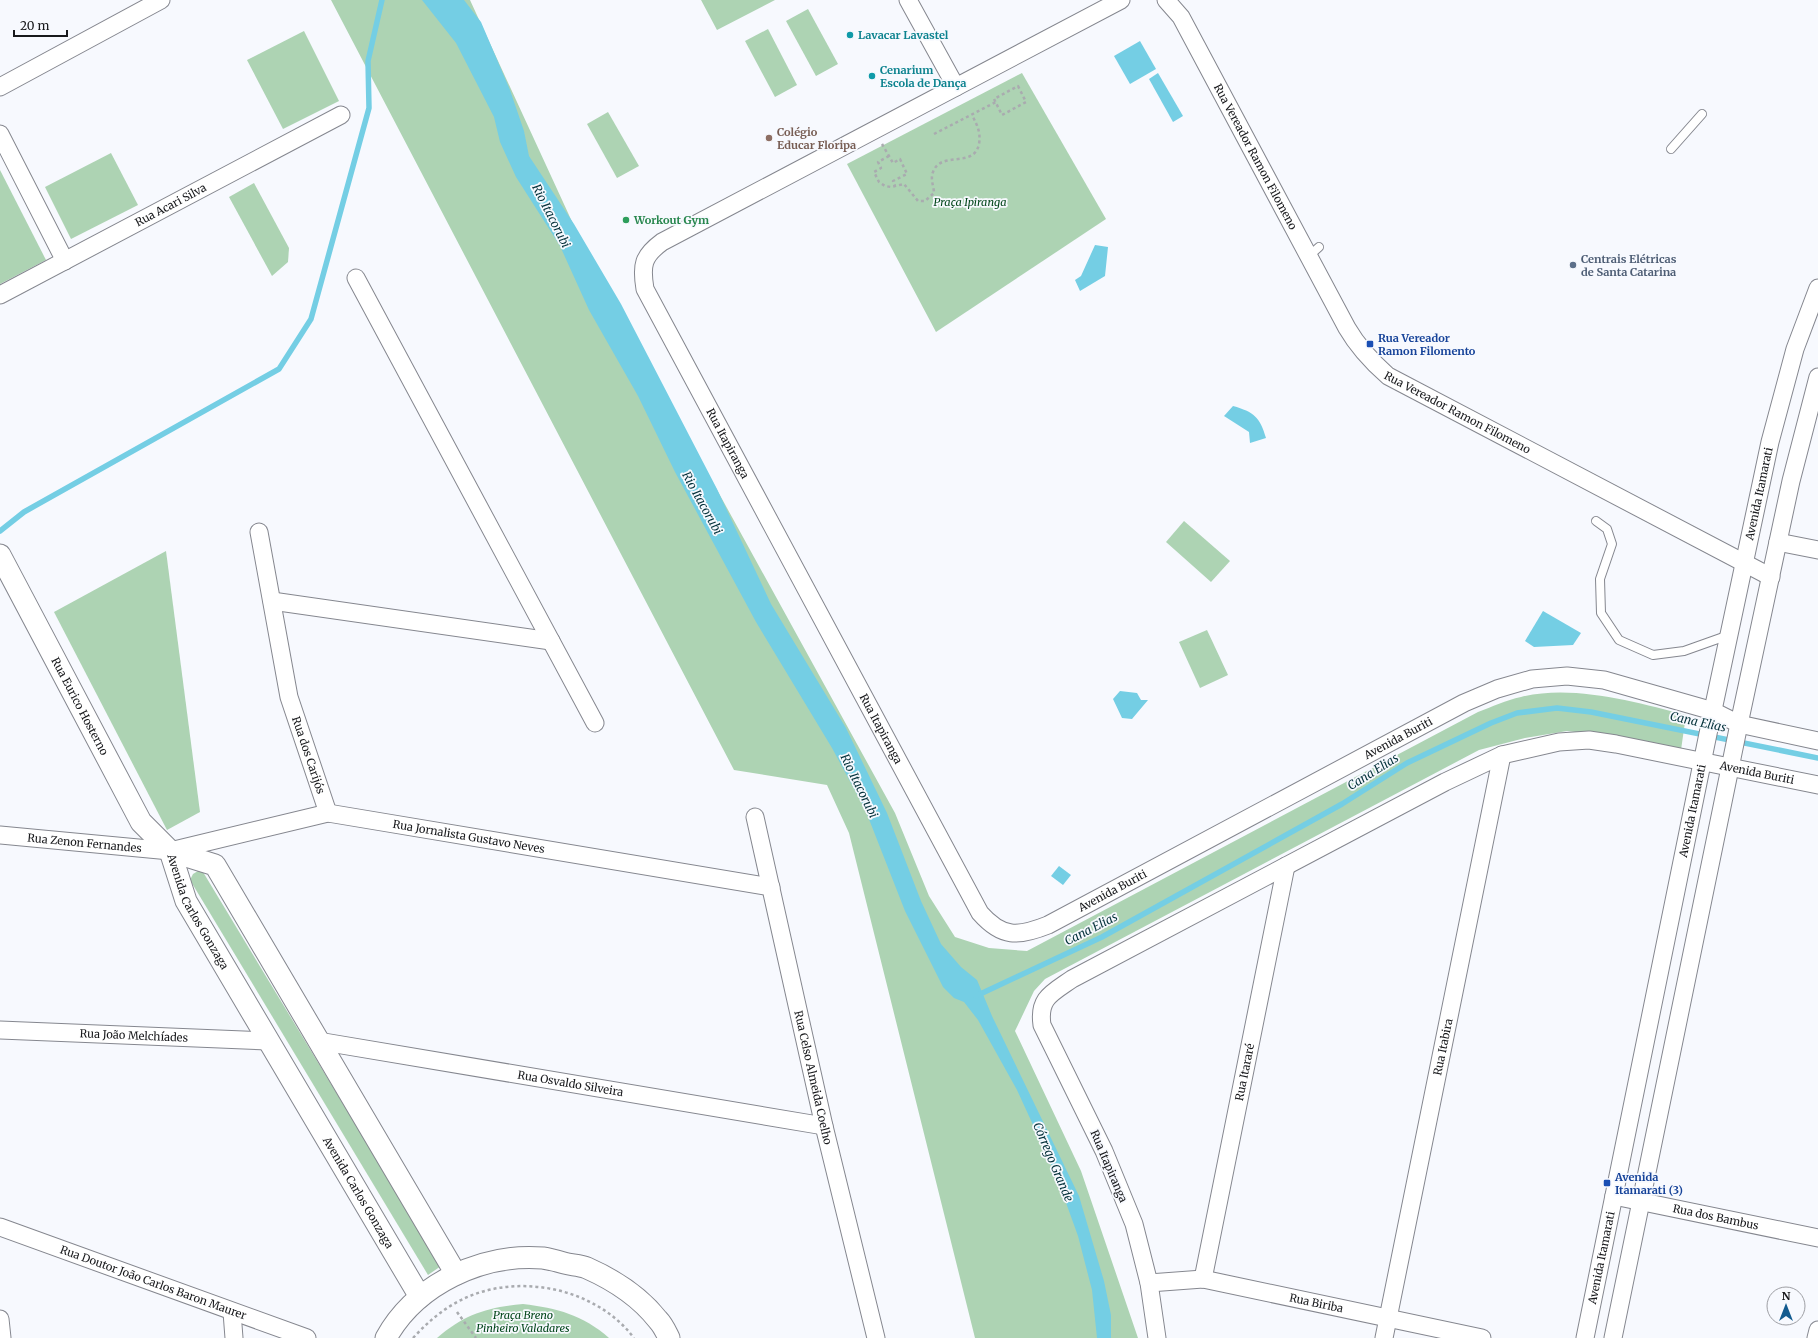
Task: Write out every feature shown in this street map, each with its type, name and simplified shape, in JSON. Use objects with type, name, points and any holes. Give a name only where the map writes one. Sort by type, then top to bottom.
[{"type":"street","points":[[0,87],[161,0]]},
{"type":"street","points":[[908,0],[956,87],[1121,0]]},
{"type":"street","name":"Rua Vereador Ramon Filomeno","points":[[1166,0],[1181,17],[1314,252],[1346,328],[1358,346],[1372,362],[1388,376],[1744,565],[1771,577]]},
{"type":"street","name":"Rua Itapiranga","points":[[956,87],[662,242],[651,250],[644,262],[643,274],[645,289],[980,913],[991,925],[1003,931]]},
{"type":"street","name":"Rua Acari Silva","points":[[0,296],[341,115]]},
{"type":"street","points":[[0,134],[65,261]]},
{"type":"street","points":[[356,278],[595,723]]},
{"type":"street","name":"Avenida Itamarati","points":[[1585,1338],[1711,717],[1779,406],[1795,350],[1818,288]]},
{"type":"street","points":[[1613,1338],[1738,727],[1791,482],[1818,377]]},
{"type":"street","name":"Rua dos Carijós","points":[[259,532],[289,697],[328,813]]},
{"type":"street","points":[[1778,542],[1818,550]]},
{"type":"street","name":"Rua Eurico Hosterno","points":[[0,555],[142,822],[170,851]]},
{"type":"street","points":[[272,601],[551,641]]},
{"type":"street","name":"Avenida Buriti","points":[[1003,931],[1025,932],[1048,925],[1464,703],[1497,689],[1532,679],[1567,676],[1604,680],[1738,727],[1818,741]]},
{"type":"street","name":"Avenida Buriti","points":[[1043,1003],[1054,991],[1072,979],[1445,782],[1502,755],[1559,742],[1589,740],[1703,758],[1818,785]]},
{"type":"street","name":"Rua Itabira","points":[[1384,1338],[1502,755]]},
{"type":"street","name":"Rua Jornalista Gustavo Neves","points":[[170,851],[328,813],[770,887]]},
{"type":"street","name":"Rua Celso Almeida Coelho","points":[[755,817],[824,1126],[876,1338]]},
{"type":"street","name":"Rua Zenon Fernandes","points":[[0,835],[170,851]]},
{"type":"street","name":"Avenida Carlos Gonzaga","points":[[170,851],[215,865],[456,1274]]},
{"type":"street","name":"Avenida Carlos Gonzaga","points":[[170,851],[186,901],[420,1297]]},
{"type":"street","name":"Rua Itararé","points":[[1203,1279],[1286,866]]},
{"type":"street","name":"Rua Itapiranga","points":[[1043,1003],[1040,1013],[1042,1025],[1104,1151],[1134,1224],[1149,1282],[1157,1338]]},
{"type":"street","name":"Rua João Melchíades","points":[[0,1030],[268,1041]]},
{"type":"street","name":"Rua Osvaldo Silveira","points":[[318,1040],[824,1126]]},
{"type":"street","name":"Rua dos Bambus","points":[[1614,1196],[1818,1238]]},
{"type":"street","name":"Rua Doutor João Carlos Baron Maurer","points":[[0,1228],[307,1338]]},
{"type":"street","points":[[386,1338],[392,1326],[420,1297],[440,1282],[456,1274],[498,1260],[543,1258],[586,1268],[626,1289],[658,1320],[669,1338]]},
{"type":"street","name":"Rua Biriba","points":[[1149,1282],[1203,1279],[1482,1338]]},
{"type":"street","points":[[232,1312],[234,1338]]},
{"type":"street","points":[[0,1319],[2,1338]]},
{"type":"street","points":[[1816,1338],[1818,1330]]},
{"type":"lane","points":[[1671,149],[1702,114]]},
{"type":"lane","points":[[1596,521],[1607,529],[1612,544],[1600,579],[1601,613],[1619,640],[1653,654],[1684,651],[1729,635]]},
{"type":"path","points":[[1018,86],[1026,102],[1002,114],[996,102],[994,99],[1018,86]]},
{"type":"path","points":[[934,134],[996,102]]},
{"type":"path","points":[[895,186],[893,181],[907,174],[900,159],[893,163],[889,156],[878,162],[881,168],[874,172],[879,182],[885,186],[895,186],[904,184],[918,201],[925,201],[930,198],[934,193],[932,177],[936,167],[946,161],[965,159],[973,156],[978,149],[980,136],[979,129],[972,115]]},
{"type":"path","points":[[413,1338],[429,1321],[453,1304],[478,1293],[505,1287],[533,1286],[560,1290],[586,1300],[609,1314],[634,1338]]},
{"type":"path","points":[[457,1312],[476,1338]]},
{"type":"green space","points":[[331,0],[470,0],[586,252],[895,813],[929,896],[955,937],[989,948],[1027,951],[1478,712],[1510,700],[1521,697],[1561,692],[1604,696],[1686,715],[1681,750],[1601,735],[1567,731],[1525,738],[1479,750],[1045,979],[1034,991],[1015,1031],[1081,1171],[1138,1338],[975,1338],[849,833],[827,785],[734,770]]},
{"type":"green space","points":[[701,0],[775,0],[717,30]]},
{"type":"green space","points":[[808,9],[838,64],[816,76],[786,21]]},
{"type":"green space","points":[[768,29],[797,85],[775,97],[745,41]]},
{"type":"green space","points":[[304,31],[339,101],[283,129],[247,60]]},
{"type":"green space","name":"Praça Ipiranga","points":[[1022,73],[1106,219],[936,332],[847,164]]},
{"type":"green space","points":[[608,112],[639,166],[617,178],[587,124]]},
{"type":"green space","points":[[111,153],[138,205],[71,239],[45,187]]},
{"type":"green space","points":[[0,170],[46,260],[0,284]]},
{"type":"green space","points":[[254,183],[289,248],[288,262],[272,276],[229,197]]},
{"type":"green space","points":[[1184,521],[1230,561],[1211,582],[1166,542]]},
{"type":"green space","points":[[166,551],[200,812],[167,830],[54,612]]},
{"type":"green space","points":[[1207,630],[1228,675],[1200,688],[1179,642]]},
{"type":"green space","points":[[198,871],[203,872],[441,1266],[428,1275],[190,880],[193,874]]},
{"type":"green space","name":"Praça Breno Pinheiro Valadares","points":[[523,1304],[558,1310],[569,1314],[599,1330],[609,1338],[437,1338],[457,1323],[477,1313],[499,1307]]},
{"type":"water","points":[[422,0],[464,0],[481,22],[510,90],[524,131],[529,156],[574,224],[621,304],[717,489],[771,604],[846,728],[887,813],[921,901],[941,944],[961,967],[977,980],[992,1016],[1079,1196],[1104,1281],[1111,1315],[1111,1338],[1097,1338],[1092,1290],[1078,1236],[1056,1175],[1017,1090],[978,1020],[964,1002],[954,998],[943,987],[905,911],[865,809],[832,748],[756,622],[675,472],[638,396],[589,310],[560,246],[516,177],[500,142],[494,117],[456,43]]},
{"type":"water","points":[[1140,41],[1156,69],[1130,84],[1114,56]]},
{"type":"water","points":[[1158,73],[1183,116],[1173,122],[1149,79]]},
{"type":"water","points":[[1095,245],[1108,247],[1105,276],[1080,291],[1075,280],[1081,276]]},
{"type":"water","points":[[1233,406],[1255,416],[1264,431],[1266,438],[1250,443],[1249,432],[1224,416]]},
{"type":"water","points":[[1543,611],[1581,633],[1573,645],[1534,647],[1525,641]]},
{"type":"water","points":[[1120,691],[1137,693],[1141,700],[1148,700],[1132,719],[1122,718],[1113,699]]},
{"type":"water","points":[[1059,866],[1071,875],[1063,885],[1051,876]]},
{"type":"waterway","points":[[0,531],[24,512],[279,369],[311,319],[369,108],[368,61],[382,0]]},
{"type":"waterway","name":"Cana Elias","points":[[976,996],[1102,937],[1342,804],[1407,763],[1491,723],[1517,713],[1557,708],[1591,712],[1818,758]]},
{"type":"place","name":"Lavacar Lavastel","points":[[850,35]]},
{"type":"place","name":"Cenarium Escola de Dança","points":[[872,76]]},
{"type":"place","name":"Colégio Educar Floripa","points":[[769,138]]},
{"type":"place","name":"Workout Gym","points":[[626,220]]},
{"type":"place","name":"Centrais Elétricas de Santa Catarina","points":[[1573,265]]},
{"type":"place","name":"Rua Vereador Ramon Filomento","points":[[1370,344]]},
{"type":"place","name":"Avenida Itamarati (3)","points":[[1607,1183]]},
{"type":"water label","name":"Rio Itacorubi","points":[[551,216]]},
{"type":"water label","name":"Rio Itacorubi","points":[[702,503]]},
{"type":"water label","name":"Rio Itacorubi","points":[[859,786]]},
{"type":"water label","name":"Córrego Grande","points":[[1053,1162]]}]
